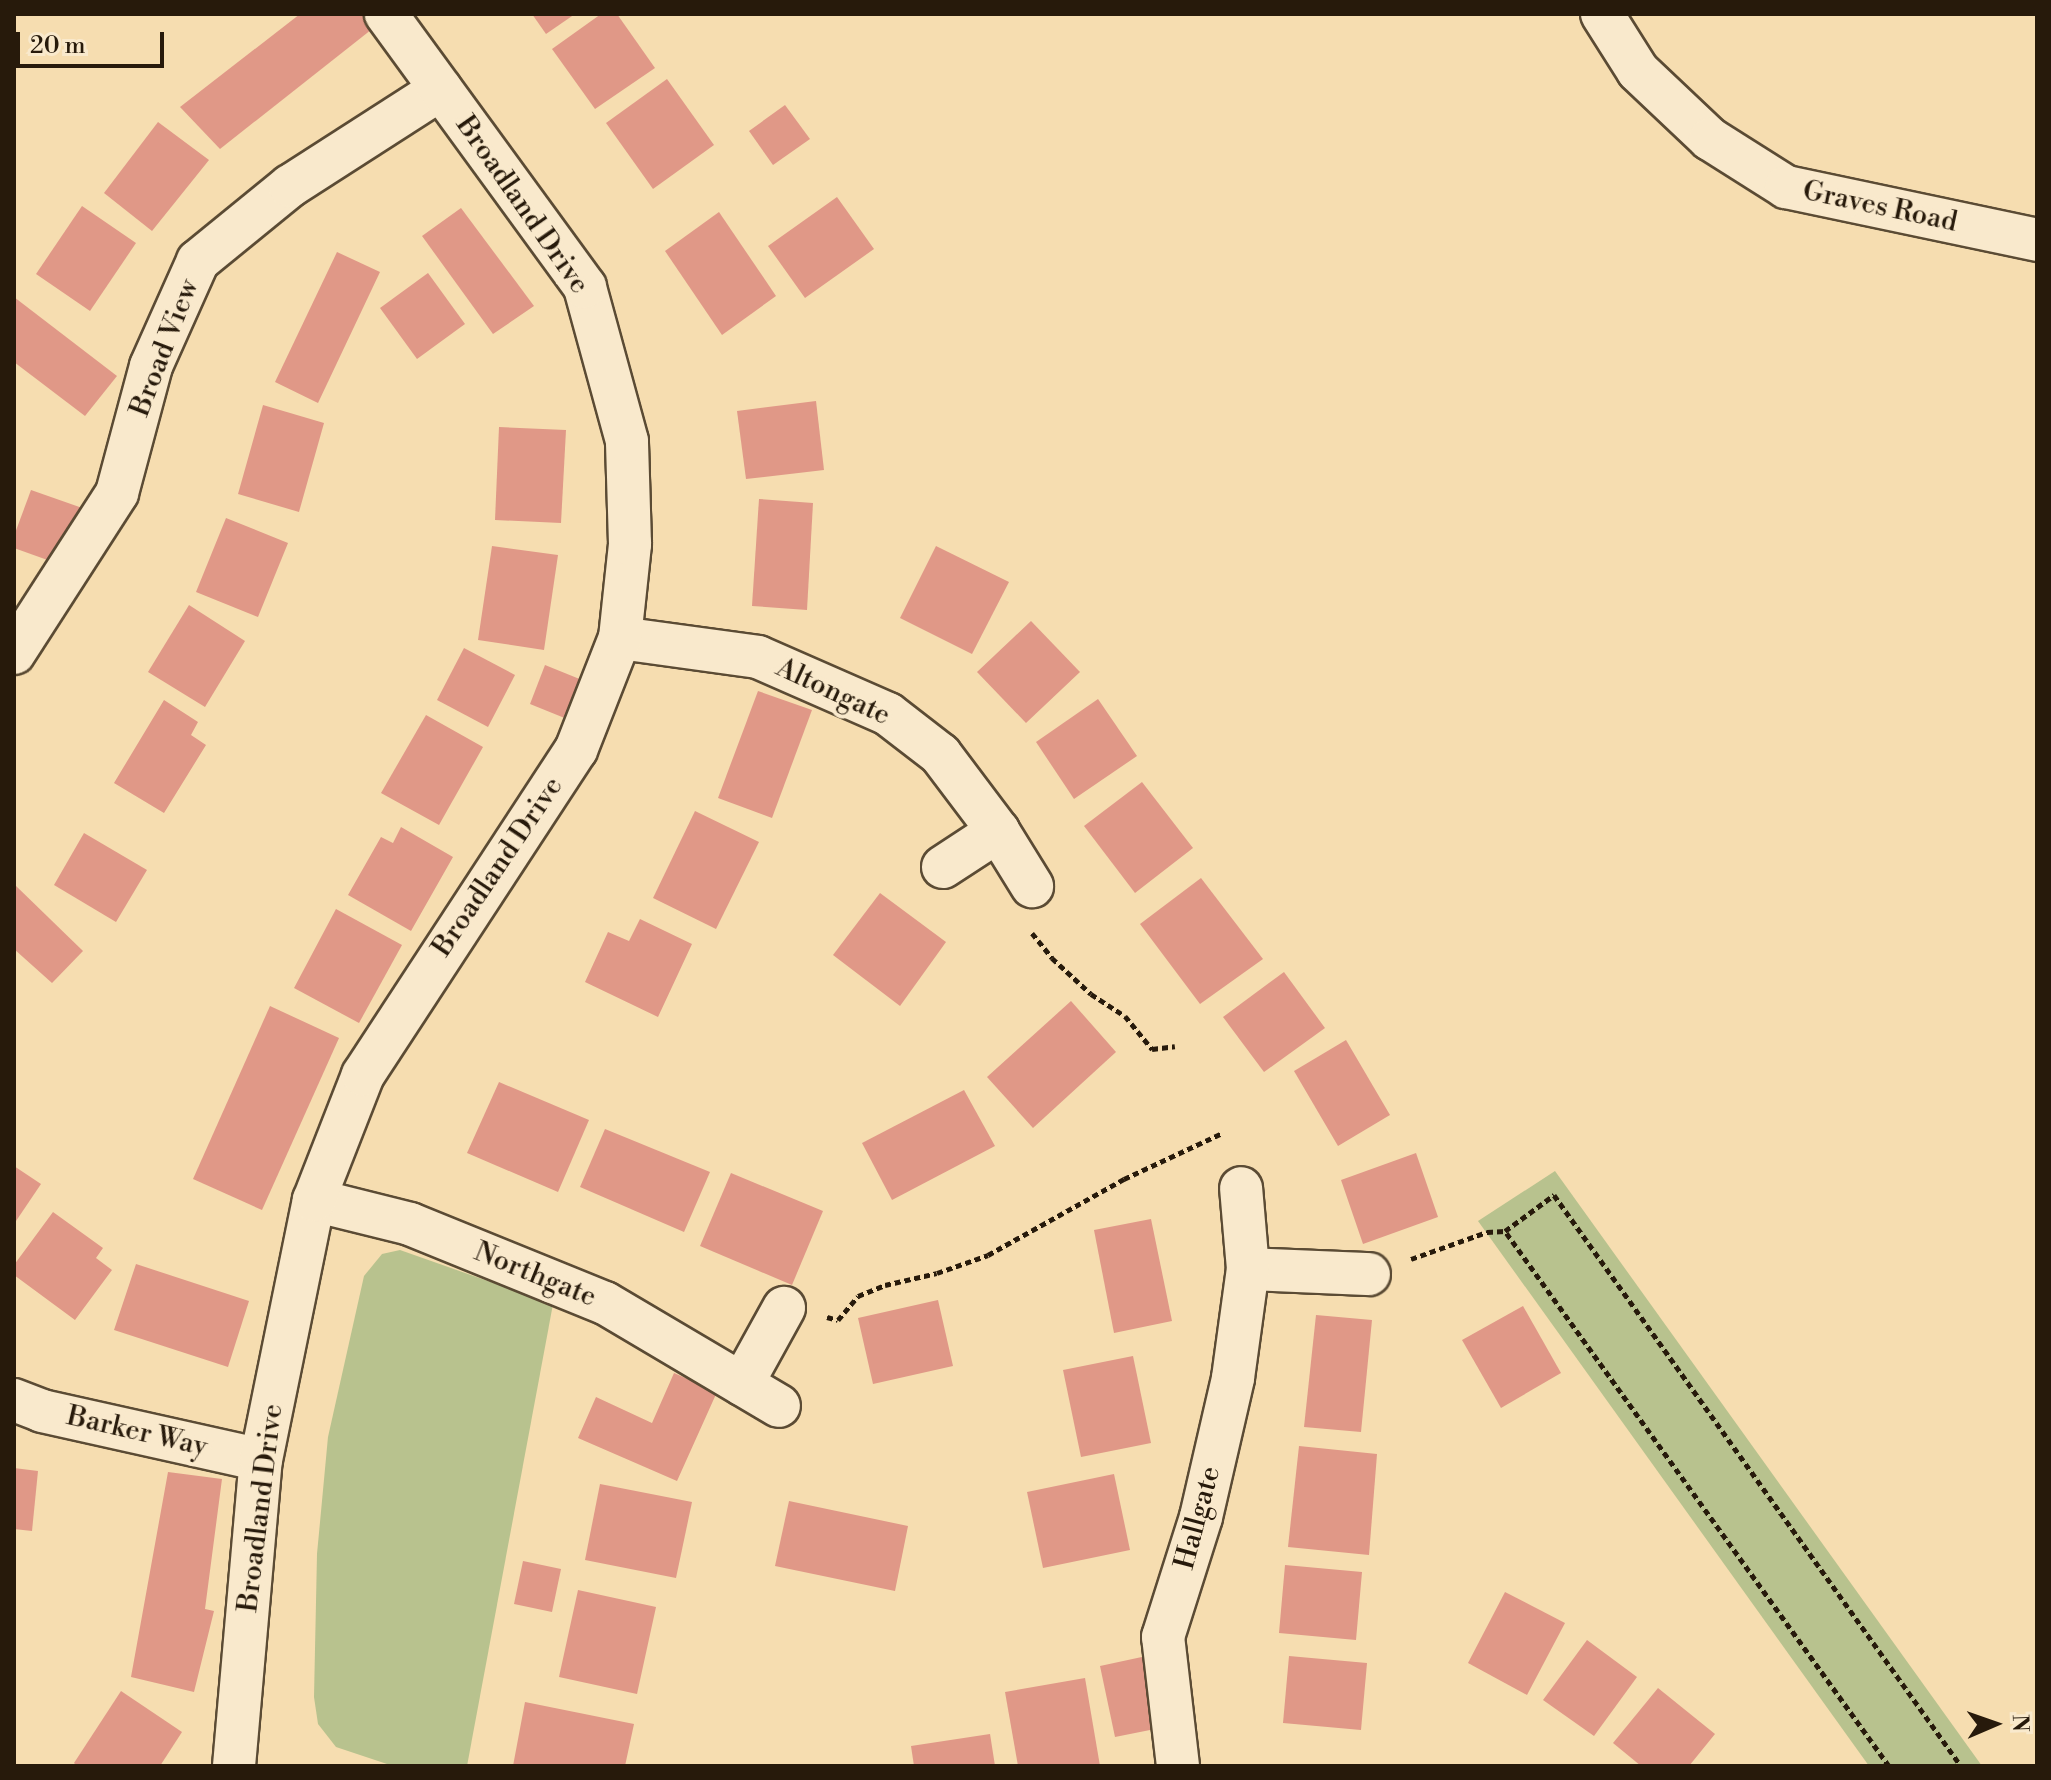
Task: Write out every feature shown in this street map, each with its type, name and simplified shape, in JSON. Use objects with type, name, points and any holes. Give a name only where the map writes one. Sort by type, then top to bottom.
[{"type":"street","name":"Broadland Drive","points":[[234,1766],[261,1460],[314,1200],[363,1075],[576,750],[620,638],[630,544],[627,441],[585,287],[386,14]]},
{"type":"street","name":"Graves Road","points":[[1602,14],[1638,71],[1648,81],[1710,139],[1786,187],[2037,240]]},
{"type":"street","name":"Broad View","points":[[14,653],[117,493],[151,366],[198,261],[290,186],[441,89]]},
{"type":"street","name":"Altongate","points":[[620,638],[758,657],[888,714],[940,754],[998,831],[1032,886]]},
{"type":"street","points":[[943,867],[998,831]]},
{"type":"street","name":"Hallgate","points":[[1178,1766],[1163,1637],[1205,1502],[1233,1378],[1248,1269],[1241,1188]]},
{"type":"street","name":"Northgate","points":[[314,1200],[410,1224],[605,1303],[779,1406]]},
{"type":"street","points":[[1248,1269],[1369,1274]]},
{"type":"street","points":[[742,1384],[784,1308]]},
{"type":"street","name":"Barker Way","points":[[14,1400],[42,1411],[261,1460]]},
{"type":"path","points":[[1032,886],[1011,906],[1052,958],[1091,994],[1125,1016],[1152,1049],[1175,1046]]},
{"type":"path","points":[[784,1308],[838,1320],[858,1296],[988,1255],[1124,1179],[1222,1133]]},
{"type":"path","points":[[1369,1274],[1487,1232],[1505,1231],[1554,1195],[1961,1766]]},
{"type":"path","points":[[1505,1231],[1889,1766]]},
{"type":"green space","points":[[1555,1171],[1982,1766],[1869,1766],[1478,1221]]},
{"type":"green space","points":[[400,1250],[553,1304],[467,1766],[393,1766],[336,1747],[318,1724],[314,1697],[317,1554],[328,1437],[364,1276],[382,1254]]},
{"type":"building","points":[[300,14],[375,14],[381,22],[220,149],[180,107]]},
{"type":"building","points":[[532,14],[575,14],[546,34]]},
{"type":"building","points":[[601,14],[617,14],[655,68],[595,109],[552,49]]},
{"type":"building","points":[[667,79],[714,145],[653,189],[606,123]]},
{"type":"building","points":[[785,105],[810,139],[773,165],[749,131]]},
{"type":"building","points":[[158,122],[209,160],[152,231],[104,193]]},
{"type":"building","points":[[837,197],[874,249],[805,298],[768,246]]},
{"type":"building","points":[[82,206],[136,243],[90,311],[36,274]]},
{"type":"building","points":[[461,208],[534,306],[493,334],[422,236]]},
{"type":"building","points":[[719,212],[776,296],[722,335],[665,251]]},
{"type":"building","points":[[337,252],[380,272],[318,403],[275,382]]},
{"type":"building","points":[[428,273],[465,324],[417,359],[380,308]]},
{"type":"building","points":[[14,297],[117,376],[85,416],[14,362]]},
{"type":"building","points":[[816,401],[824,470],[746,479],[737,411]]},
{"type":"building","points":[[263,405],[324,423],[299,512],[238,494]]},
{"type":"building","points":[[499,427],[566,430],[561,523],[495,520]]},
{"type":"building","points":[[31,490],[88,510],[67,567],[14,548],[14,536]]},
{"type":"building","points":[[759,499],[813,503],[807,610],[752,606]]},
{"type":"building","points":[[226,518],[288,543],[258,617],[196,592]]},
{"type":"building","points":[[492,546],[558,555],[544,650],[478,640]]},
{"type":"building","points":[[936,546],[1009,582],[972,654],[900,618]]},
{"type":"building","points":[[189,605],[245,641],[205,707],[148,672]]},
{"type":"building","points":[[1031,621],[1080,672],[1026,723],[977,672]]},
{"type":"building","points":[[464,648],[515,675],[488,727],[437,700]]},
{"type":"building","points":[[545,665],[582,680],[567,719],[530,704]]},
{"type":"building","points":[[758,691],[812,710],[772,818],[718,798]]},
{"type":"building","points":[[1098,699],[1137,756],[1074,799],[1036,742]]},
{"type":"building","points":[[164,700],[198,722],[191,735],[206,745],[164,813],[114,783]]},
{"type":"building","points":[[426,715],[483,747],[439,825],[381,793]]},
{"type":"building","points":[[1142,782],[1193,848],[1135,893],[1084,826]]},
{"type":"building","points":[[695,811],[759,842],[716,929],[653,898]]},
{"type":"building","points":[[401,827],[453,857],[411,931],[348,895],[381,837],[393,843]]},
{"type":"building","points":[[84,833],[147,870],[116,922],[54,885]]},
{"type":"building","points":[[1201,878],[1263,959],[1200,1004],[1140,924]]},
{"type":"building","points":[[14,884],[83,951],[52,983],[14,949]]},
{"type":"building","points":[[880,893],[946,942],[900,1006],[833,955]]},
{"type":"building","points":[[336,909],[402,945],[359,1023],[294,988]]},
{"type":"building","points":[[640,919],[692,944],[658,1017],[585,982],[608,932],[629,941]]},
{"type":"building","points":[[1284,972],[1325,1028],[1264,1072],[1223,1017]]},
{"type":"building","points":[[1071,1001],[1116,1052],[1033,1128],[987,1077]]},
{"type":"building","points":[[270,1006],[339,1038],[262,1210],[193,1179]]},
{"type":"building","points":[[1346,1040],[1390,1115],[1338,1146],[1294,1071]]},
{"type":"building","points":[[499,1082],[589,1120],[558,1192],[467,1153]]},
{"type":"building","points":[[964,1090],[995,1146],[892,1200],[862,1143]]},
{"type":"building","points":[[605,1129],[710,1172],[684,1232],[580,1187]]},
{"type":"building","points":[[1416,1153],[1438,1217],[1363,1244],[1341,1180]]},
{"type":"building","points":[[14,1166],[41,1184],[14,1224]]},
{"type":"building","points":[[731,1173],[823,1211],[792,1285],[700,1246]]},
{"type":"building","points":[[53,1212],[103,1248],[96,1258],[112,1270],[75,1320],[14,1275],[14,1265]]},
{"type":"building","points":[[1151,1219],[1172,1321],[1114,1333],[1094,1230]]},
{"type":"building","points":[[136,1264],[249,1301],[228,1367],[114,1330]]},
{"type":"building","points":[[938,1300],[953,1366],[873,1384],[858,1318]]},
{"type":"building","points":[[1523,1306],[1561,1373],[1501,1408],[1462,1340]]},
{"type":"building","points":[[1316,1315],[1372,1320],[1361,1432],[1304,1427]]},
{"type":"building","points":[[1133,1356],[1151,1443],[1081,1457],[1063,1370]]},
{"type":"building","points":[[674,1373],[717,1392],[677,1481],[578,1438],[596,1397],[652,1423]]},
{"type":"building","points":[[1299,1446],[1377,1454],[1369,1555],[1288,1547]]},
{"type":"building","points":[[14,1468],[38,1471],[32,1531],[14,1529]]},
{"type":"building","points":[[168,1472],[222,1479],[205,1609],[214,1611],[194,1692],[131,1677]]},
{"type":"building","points":[[1114,1474],[1130,1550],[1043,1568],[1027,1492]]},
{"type":"building","points":[[600,1484],[692,1502],[676,1578],[585,1560]]},
{"type":"building","points":[[789,1501],[908,1526],[895,1591],[775,1566]]},
{"type":"building","points":[[523,1561],[561,1569],[552,1612],[514,1604]]},
{"type":"building","points":[[1285,1565],[1362,1572],[1356,1640],[1279,1633]]},
{"type":"building","points":[[578,1590],[656,1607],[637,1694],[559,1677]]},
{"type":"building","points":[[1505,1592],[1565,1623],[1527,1695],[1468,1663]]},
{"type":"building","points":[[1587,1640],[1637,1677],[1594,1736],[1543,1700]]},
{"type":"building","points":[[1165,1652],[1180,1724],[1115,1737],[1100,1666]]},
{"type":"building","points":[[1289,1656],[1367,1663],[1361,1730],[1283,1723]]},
{"type":"building","points":[[1085,1678],[1100,1766],[1018,1766],[1005,1692]]},
{"type":"building","points":[[1658,1688],[1715,1734],[1689,1766],[1641,1766],[1613,1743]]},
{"type":"building","points":[[121,1691],[182,1732],[160,1766],[77,1766],[74,1763]]},
{"type":"building","points":[[525,1702],[634,1724],[625,1766],[513,1766]]},
{"type":"building","points":[[990,1734],[995,1766],[914,1766],[911,1746]]}]
